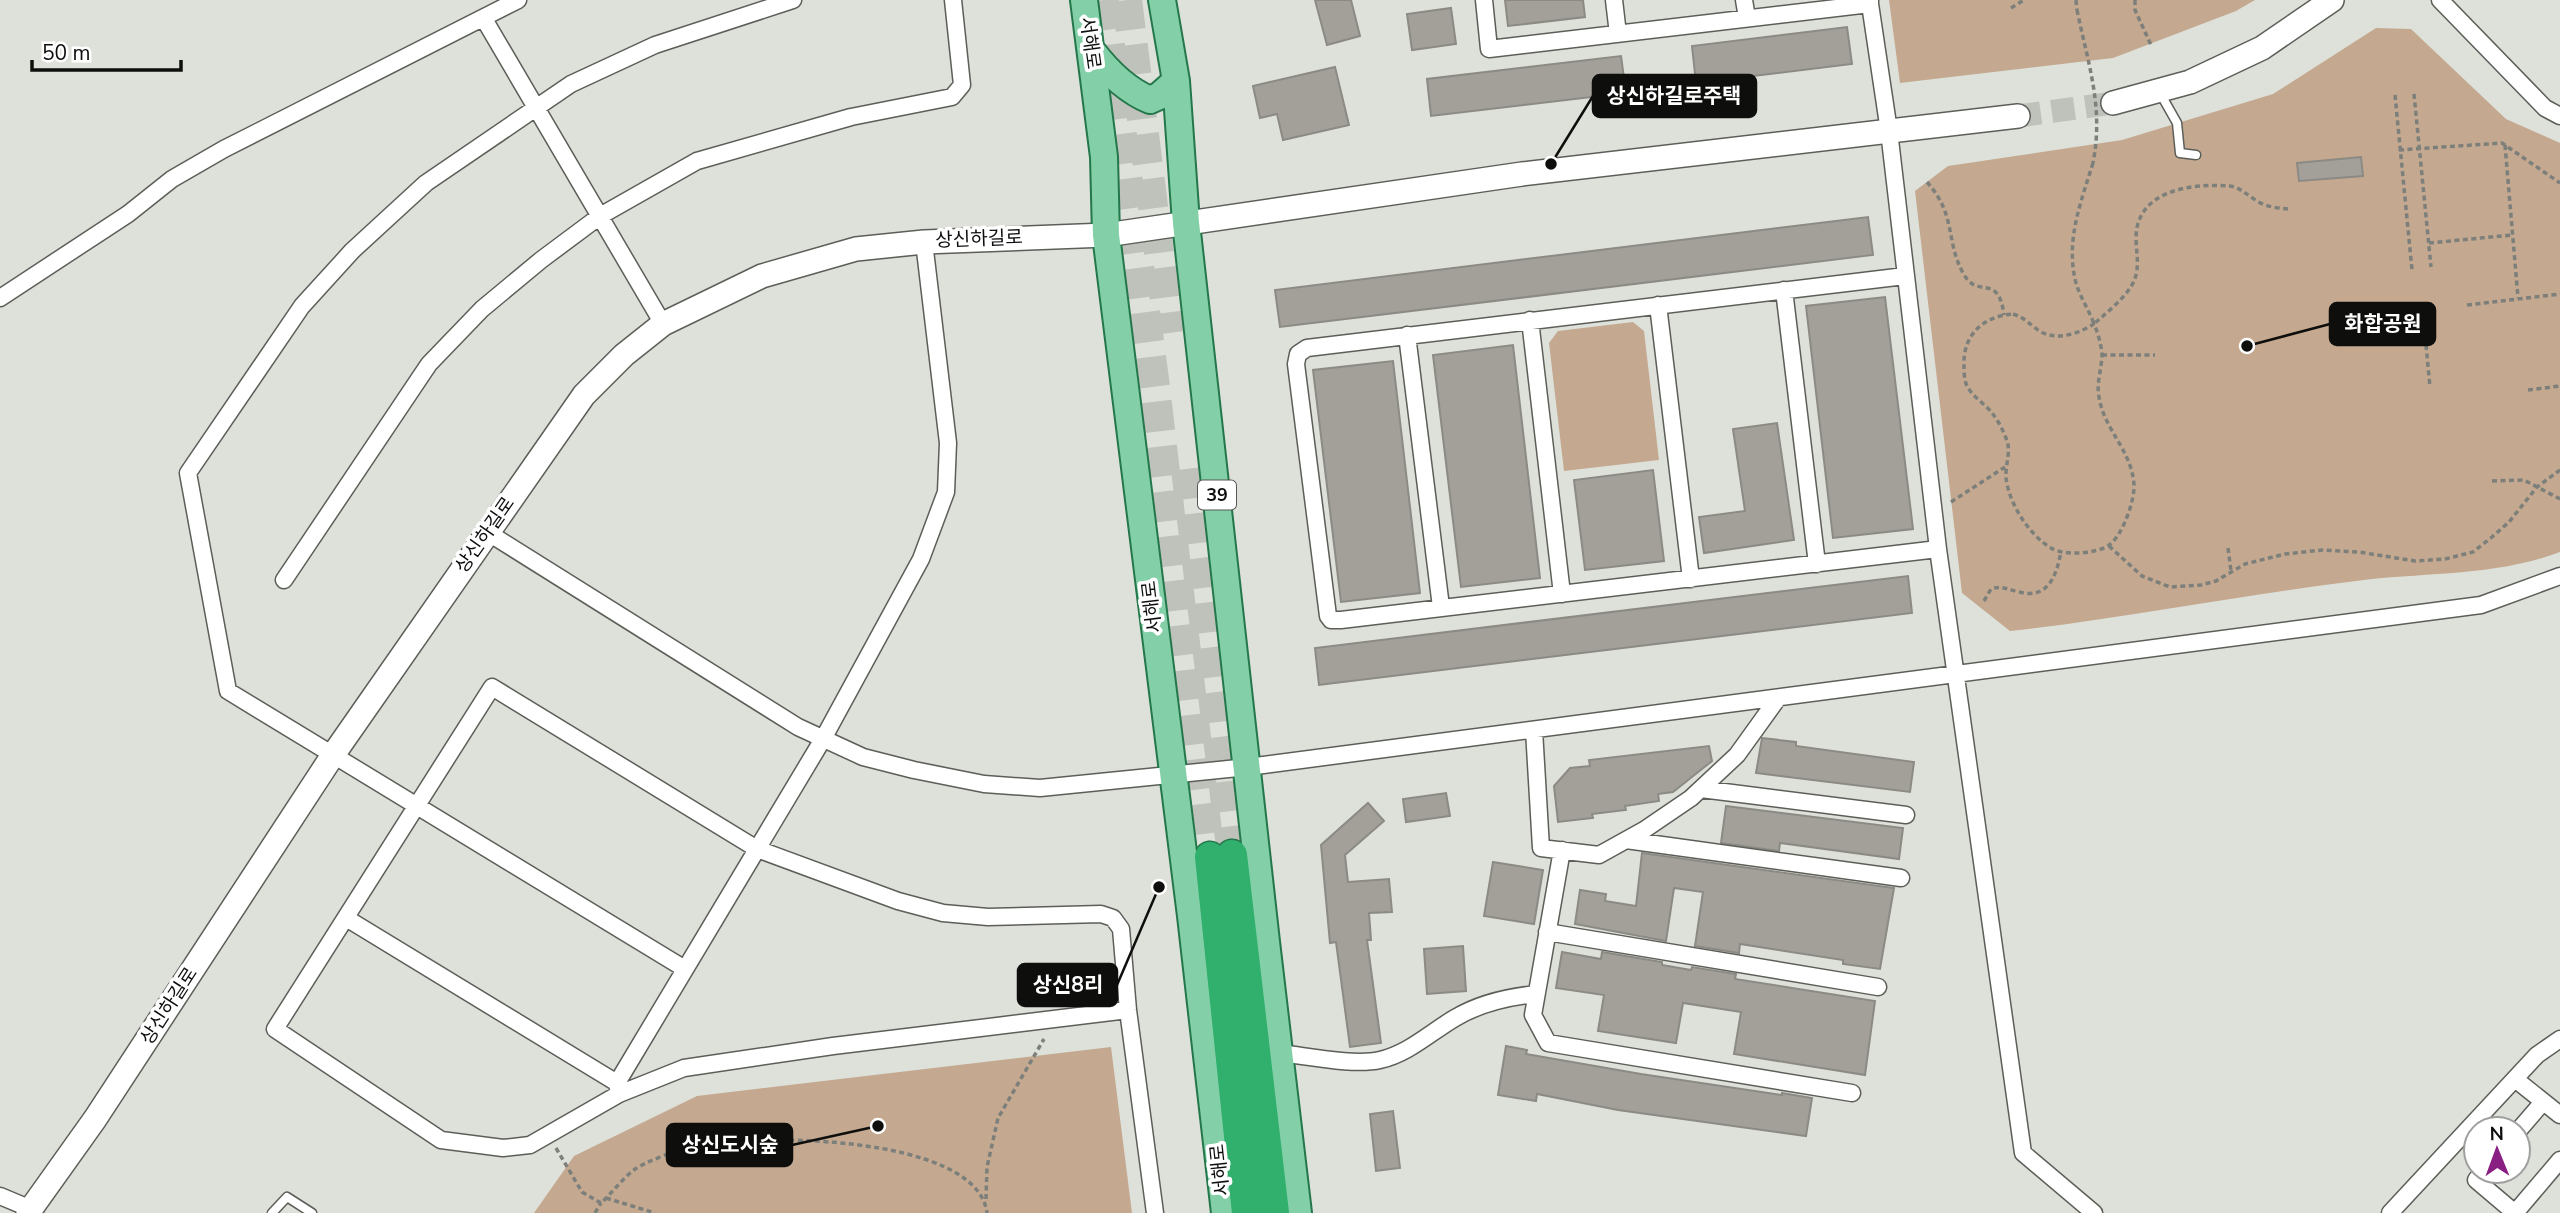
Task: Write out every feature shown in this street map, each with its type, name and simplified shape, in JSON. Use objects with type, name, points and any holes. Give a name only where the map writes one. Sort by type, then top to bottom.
[{"type":"highway","name":"서해로","points":[[1221,860],[1247,1213]]},
{"type":"highway","name":"서해로","points":[[1221,860],[1274,1213]]},
{"type":"main road","name":"서해로","points":[[1084,0],[1104,157],[1106,235],[1172,775],[1221,860],[1279,1054],[1298,1213]]},
{"type":"main road","name":"서해로","points":[[1162,0],[1176,80],[1186,223],[1248,767],[1221,860],[1225,1213]]},
{"type":"main road","points":[[1092,51],[1131,92],[1150,100],[1159,96],[1176,80]]},
{"type":"street","points":[[0,298],[128,214],[172,179],[224,149],[518,0]]},
{"type":"street","points":[[685,969],[228,691],[188,473],[302,306],[352,251],[426,183],[570,84],[654,45],[755,5],[793,0]]},
{"type":"street","points":[[284,580],[429,364],[482,309],[600,216],[697,161],[851,117],[952,97],[962,85],[953,0]]},
{"type":"street","points":[[1484,0],[1489,50],[1870,2],[1889,131],[1938,549],[2023,1153],[2094,1213]]},
{"type":"street","points":[[1614,0],[1618,34]]},
{"type":"street","points":[[1744,0],[1747,18]]},
{"type":"street","points":[[2113,103],[2190,82],[2262,48],[2332,0]]},
{"type":"street","points":[[2440,0],[2545,108],[2560,116]]},
{"type":"street","points":[[484,19],[663,324]]},
{"type":"street","name":"상신하길로","points":[[29,1211],[95,1119],[333,755],[584,395],[624,355],[663,324],[762,275],[856,249],[924,242],[1106,235],[1522,174],[2018,116]]},
{"type":"street","points":[[618,1088],[685,969],[823,739],[921,559],[946,492],[948,443],[924,242]]},
{"type":"street","points":[[1905,276],[1313,346],[1302,351],[1297,359],[1326,609],[1331,620],[1335,621],[1938,549]]},
{"type":"street","points":[[1784,290],[1817,564]]},
{"type":"street","points":[[1658,305],[1691,579]]},
{"type":"street","points":[[1530,320],[1562,594]]},
{"type":"street","points":[[1408,335],[1441,607]]},
{"type":"street","points":[[487,532],[798,727],[823,739],[863,757],[984,785],[1040,788],[1248,767],[2481,605],[2560,576]]},
{"type":"street","points":[[1128,1010],[834,1046],[684,1068],[618,1088],[530,1145],[503,1148],[441,1140],[275,1029],[492,687],[757,849],[898,901],[943,913],[988,917],[1108,915],[1122,929],[1128,1010],[1155,1213]]},
{"type":"street","points":[[1534,730],[1541,848],[1599,855],[1654,824],[1701,789],[1737,755],[1778,698]]},
{"type":"street","points":[[1701,789],[1906,815]]},
{"type":"street","points":[[1626,840],[1900,878]]},
{"type":"street","points":[[1562,850],[1533,1015],[1548,1043],[1852,1093]]},
{"type":"street","points":[[346,918],[618,1088]]},
{"type":"street","points":[[1547,932],[1878,987]]},
{"type":"street","points":[[1279,1054],[1367,1062],[1383,1060],[1482,1005],[1513,997],[1536,995]]},
{"type":"street","points":[[2390,1213],[2537,1055],[2560,1038]]},
{"type":"street","points":[[2515,1079],[2560,1115]]},
{"type":"street","points":[[2532,1115],[2543,1102]]},
{"type":"street","points":[[2482,1185],[2515,1213],[2560,1160]]},
{"type":"street","points":[[0,1196],[29,1211]]},
{"type":"lane","points":[[2159,90],[2177,123],[2179,153],[2196,155]]},
{"type":"lane","points":[[272,1213],[286,1196],[312,1213]]},
{"type":"path","points":[[2011,8],[2024,0]]},
{"type":"path","points":[[2076,0],[2096,98],[2097,140],[2074,228],[2076,284],[2094,324],[2102,355],[2098,395],[2111,429],[2132,465],[2134,487],[2133,503],[2127,519],[2109,545],[2088,551],[2061,551],[2051,548],[2020,515],[2009,489],[2008,444],[1992,413],[1967,386],[1964,360],[1970,335],[1988,320],[2004,315],[2022,317],[2040,331],[2053,336],[2082,332],[2094,324],[2133,283],[2138,265],[2136,235],[2139,220],[2149,204],[2177,189],[2231,186],[2246,192],[2258,202],[2288,209]]},
{"type":"path","points":[[2135,0],[2135,10],[2151,45]]},
{"type":"path","points":[[2414,94],[2431,267]]},
{"type":"path","points":[[2395,95],[2412,270]]},
{"type":"path","points":[[2399,150],[2502,143],[2560,183]]},
{"type":"path","points":[[2505,145],[2518,298]]},
{"type":"path","points":[[1927,182],[1947,211],[1963,273],[1975,286],[1998,292],[2004,315]]},
{"type":"path","points":[[2429,243],[2512,235]]},
{"type":"path","points":[[2467,304],[2560,294]]},
{"type":"path","points":[[2426,345],[2430,387]]},
{"type":"path","points":[[2102,355],[2155,355]]},
{"type":"path","points":[[2528,390],[2560,386]]},
{"type":"path","points":[[1951,502],[2007,466]]},
{"type":"path","points":[[2109,545],[2142,576],[2170,587],[2216,581],[2231,571],[2264,558],[2322,550],[2359,552],[2415,561],[2455,557],[2473,552],[2492,537],[2509,522],[2537,487],[2560,470]]},
{"type":"path","points":[[2492,481],[2524,480],[2560,499]]},
{"type":"path","points":[[2228,548],[2231,571]]},
{"type":"path","points":[[1984,601],[1991,589],[1997,587],[2025,594],[2044,590],[2051,584],[2061,551]]},
{"type":"path","points":[[988,1213],[986,1167],[998,1118],[1055,1019]]},
{"type":"path","points":[[548,1135],[582,1192],[601,1203]]},
{"type":"path","points":[[595,1213],[601,1203],[636,1168],[688,1147],[748,1139],[821,1141],[898,1151],[954,1170],[986,1199]]},
{"type":"path","points":[[606,1198],[656,1213]]},
{"type":"shaded area","points":[[1889,0],[2255,0],[2236,11],[2113,58],[1900,83]]},
{"type":"shaded area","points":[[2376,28],[2411,29],[2506,119],[2560,143],[2560,552],[2484,570],[2356,581],[2010,631],[1962,593],[1915,191],[1948,166],[2122,140],[2273,94]]},
{"type":"shaded area","points":[[1633,322],[1644,331],[1659,460],[1564,471],[1549,343],[1558,331]]},
{"type":"shaded area","points":[[1111,1047],[1132,1213],[534,1213],[574,1156],[697,1096]]},
{"type":"building","points":[[1315,0],[1351,0],[1360,36],[1327,45]]},
{"type":"building","points":[[1505,0],[1583,0],[1585,17],[1508,26]]},
{"type":"building","points":[[1451,8],[1456,44],[1412,50],[1407,14]]},
{"type":"building","points":[[1847,27],[1852,64],[1696,83],[1692,46]]},
{"type":"building","points":[[1621,56],[1626,93],[1431,116],[1427,79]]},
{"type":"building","points":[[1335,67],[1349,125],[1283,140],[1277,114],[1260,118],[1253,86]]},
{"type":"building","points":[[2361,157],[2363,176],[2299,181],[2297,163]]},
{"type":"building","points":[[1868,217],[1873,255],[1280,327],[1275,290]]},
{"type":"building","points":[[1885,297],[1913,529],[1833,538],[1806,306]]},
{"type":"building","points":[[1513,345],[1540,578],[1461,587],[1433,355]]},
{"type":"building","points":[[1393,361],[1420,593],[1341,602],[1313,370]]},
{"type":"building","points":[[1777,423],[1794,540],[1704,553],[1699,517],[1745,511],[1733,429]]},
{"type":"building","points":[[1653,470],[1664,561],[1585,570],[1574,480]]},
{"type":"building","points":[[1908,576],[1912,613],[1319,685],[1315,648]]},
{"type":"building","points":[[1762,738],[1796,742],[1796,746],[1914,762],[1910,792],[1756,773]]},
{"type":"building","points":[[1709,746],[1712,761],[1673,792],[1658,794],[1659,801],[1625,806],[1626,810],[1592,814],[1593,818],[1558,822],[1554,786],[1570,768],[1590,766],[1589,760]]},
{"type":"building","points":[[1446,793],[1450,816],[1406,822],[1403,799]]},
{"type":"building","points":[[1368,803],[1384,821],[1345,855],[1348,882],[1389,879],[1392,912],[1369,913],[1371,940],[1367,940],[1381,1043],[1350,1047],[1336,942],[1330,943],[1321,845]]},
{"type":"building","points":[[1726,806],[1903,828],[1899,859],[1780,843],[1779,851],[1721,843]]},
{"type":"building","points":[[1642,853],[1894,888],[1880,969],[1843,964],[1843,960],[1740,944],[1739,953],[1695,946],[1703,892],[1674,888],[1666,941],[1575,924],[1580,890],[1606,894],[1605,901],[1636,906]]},
{"type":"building","points":[[1493,862],[1543,870],[1534,924],[1484,916]]},
{"type":"building","points":[[1463,946],[1466,991],[1427,994],[1424,949]]},
{"type":"building","points":[[1562,952],[1601,959],[1602,952],[1691,970],[1692,967],[1736,974],[1735,979],[1875,1001],[1865,1075],[1734,1054],[1741,1012],[1683,1003],[1676,1043],[1598,1031],[1604,995],[1556,988]]},
{"type":"building","points":[[1506,1046],[1527,1050],[1526,1054],[1641,1074],[1812,1098],[1806,1136],[1618,1110],[1537,1094],[1536,1101],[1498,1095]]},
{"type":"building","points":[[1393,1111],[1400,1168],[1376,1171],[1370,1114]]},
{"type":"tunnel","points":[[1104,0],[1155,387],[1210,857]]},
{"type":"tunnel","points":[[1127,0],[1169,333]]},
{"type":"tunnel","points":[[2018,116],[2113,103]]},
{"type":"tunnel","points":[[1186,469],[1232,855]]},
{"type":"place","name":"상신하길로주택","points":[[1551,164]]},
{"type":"place","name":"화합공원","points":[[2247,346]]},
{"type":"place","name":"상신8리","points":[[1159,887]]},
{"type":"place","name":"상신도시숲","points":[[878,1126]]}]
